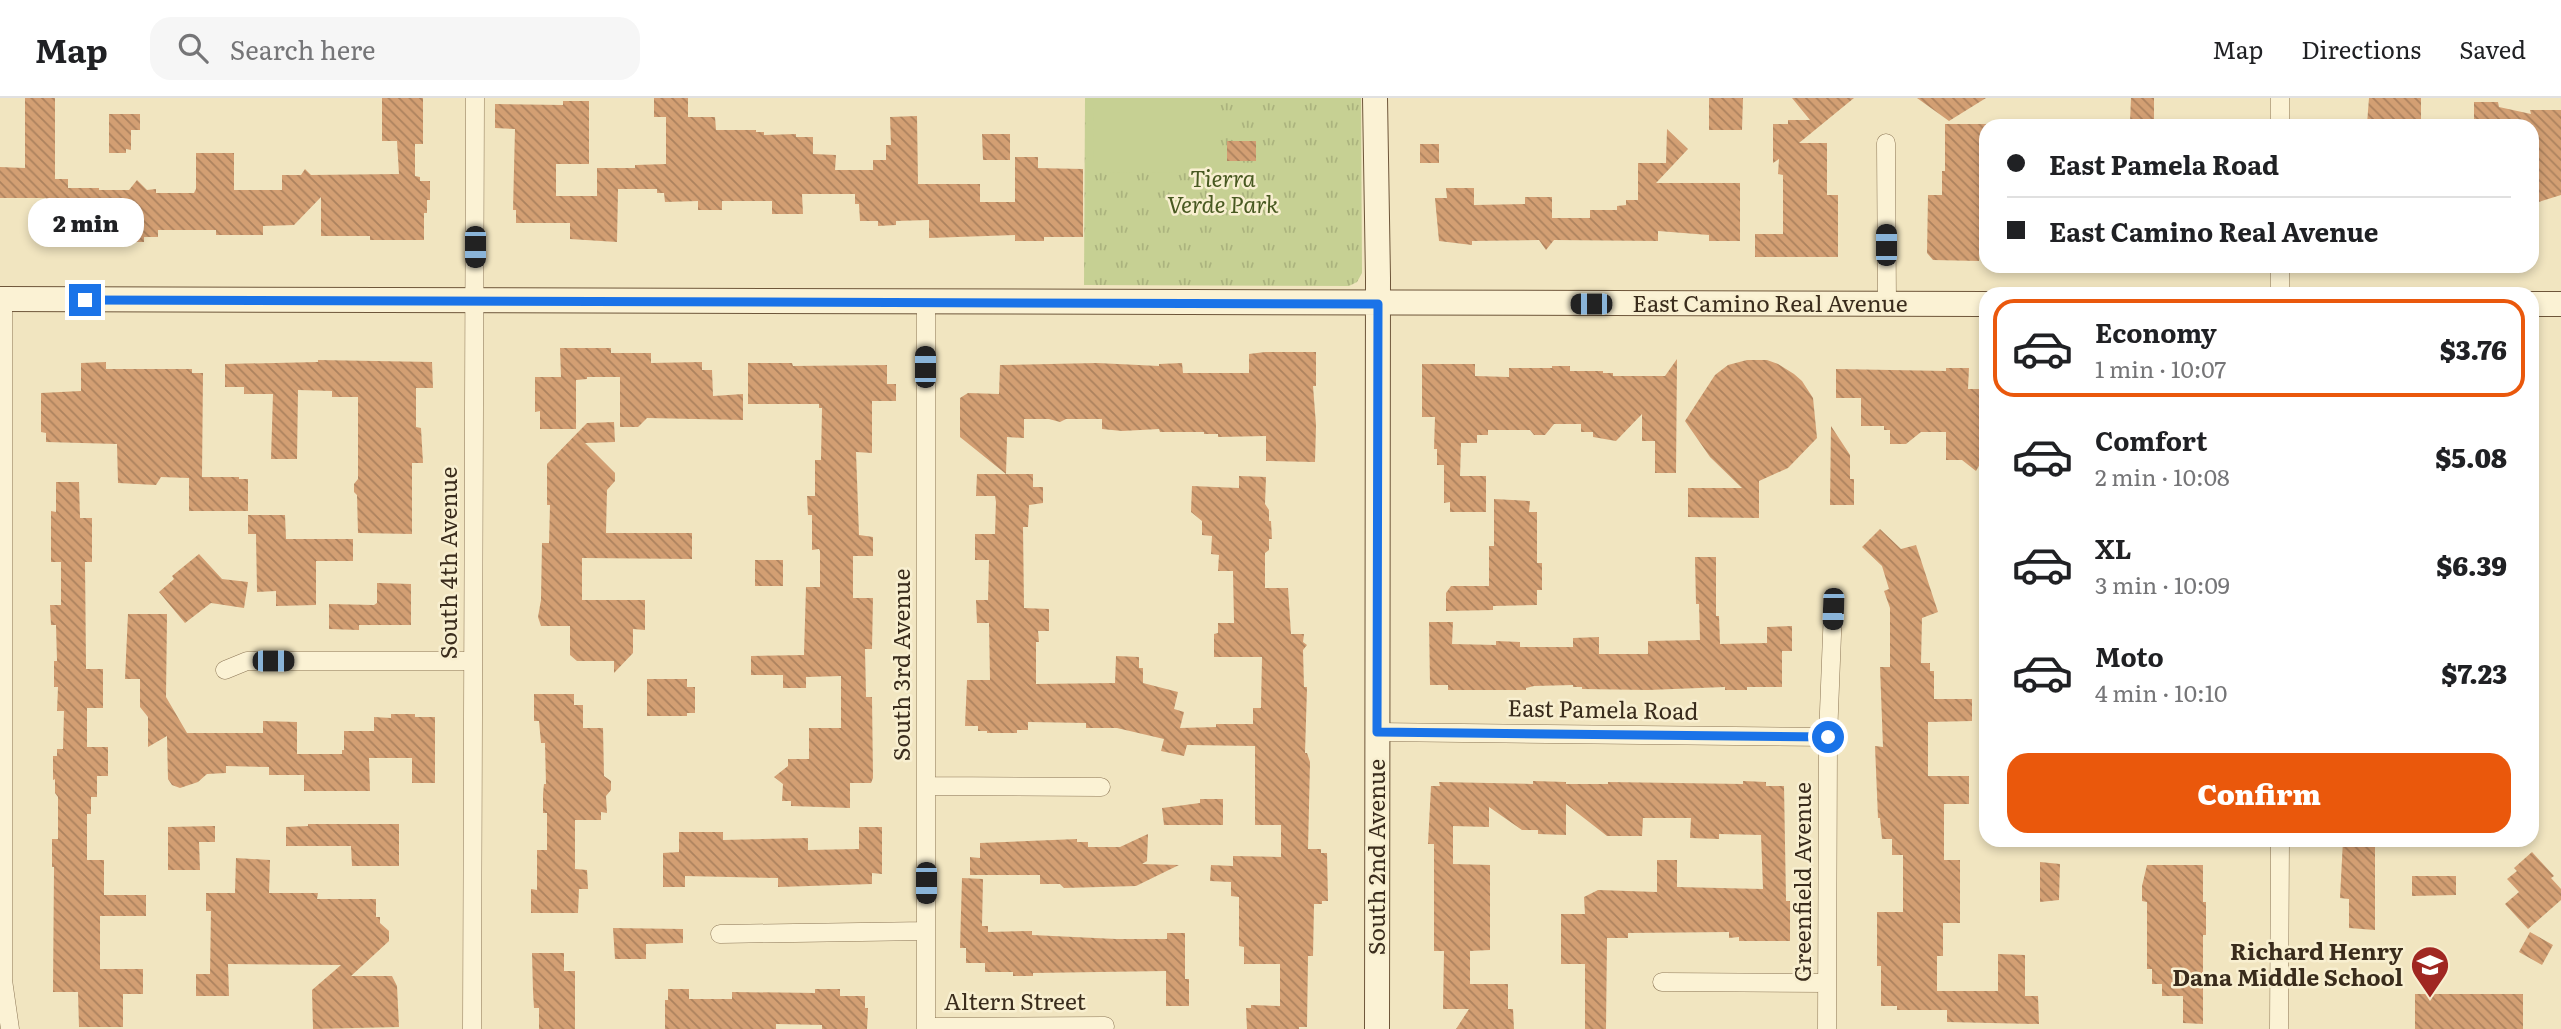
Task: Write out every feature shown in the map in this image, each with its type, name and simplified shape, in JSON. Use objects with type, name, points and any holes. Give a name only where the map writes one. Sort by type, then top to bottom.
[{"type":"street","name":"South 4th Avenue","points":[[472,1029],[475,98]]},
{"type":"street","name":"South 2nd Avenue","points":[[1375,98],[1378,304],[1377,1029]]},
{"type":"street","points":[[2280,98],[2280,119]]},
{"type":"street","points":[[1886,143],[1887,304]]},
{"type":"street","name":"East Camino Real Avenue","points":[[2,299],[1979,304]]},
{"type":"street","points":[[2,299],[4,980],[10,1029]]},
{"type":"street","name":"South 3rd Avenue","points":[[926,302],[926,1028]]},
{"type":"street","points":[[2539,304],[2561,304]]},
{"type":"street","name":"Greenfield Avenue","points":[[1827,1029],[1828,737],[1833,609]]},
{"type":"street","points":[[225,670],[247,661],[472,661]]},
{"type":"street","name":"East Pamela Road","points":[[1377,732],[1828,737]]},
{"type":"street","points":[[926,786],[1101,787]]},
{"type":"street","points":[[2280,847],[2280,1029]]},
{"type":"street","points":[[720,934],[926,931]]},
{"type":"street","points":[[1662,982],[1827,983]]},
{"type":"street","name":"Altern Street","points":[[926,1028],[1105,1026]]},
{"type":"green space","name":"Tierra Verde Park","points":[[1085,98],[1361,98],[1362,273],[1357,282],[1349,286],[1084,285]]},
{"type":"green space","points":[[1093,98],[1212,98],[1212,163],[1197,172],[1104,173],[1094,165]]},
{"type":"building","points":[[25,98],[55,98],[55,179],[68,179],[68,188],[129,190],[137,180],[147,190],[156,189],[156,193],[194,193],[196,153],[234,153],[234,190],[282,190],[282,175],[301,175],[305,169],[311,175],[399,174],[397,141],[382,141],[382,98],[423,98],[423,144],[415,144],[415,176],[420,177],[420,181],[430,181],[430,200],[427,200],[427,213],[424,213],[424,240],[321,236],[321,197],[294,225],[263,226],[263,235],[216,235],[216,230],[158,230],[158,237],[144,237],[144,242],[124,242],[123,222],[117,223],[117,216],[86,216],[86,221],[82,222],[82,234],[47,234],[46,198],[0,198],[0,167],[25,168]]},
{"type":"building","points":[[654,98],[688,98],[688,117],[715,117],[716,130],[756,130],[764,132],[764,135],[796,134],[796,137],[813,137],[813,154],[836,155],[835,170],[873,170],[873,160],[886,160],[886,145],[891,145],[890,117],[917,116],[918,184],[980,184],[980,202],[1015,202],[1015,157],[1038,157],[1038,168],[1083,169],[1083,237],[1044,237],[1044,241],[1015,241],[1015,235],[929,238],[929,220],[896,221],[896,225],[878,226],[878,221],[860,221],[859,204],[855,204],[855,194],[802,194],[803,214],[772,214],[772,201],[722,201],[722,210],[698,210],[698,201],[665,202],[664,193],[657,193],[657,189],[618,189],[617,242],[570,239],[570,223],[516,223],[516,210],[513,210],[515,129],[495,128],[495,104],[563,105],[563,101],[589,101],[589,164],[556,164],[556,196],[597,196],[597,168],[635,168],[635,165],[666,164],[666,117],[654,117]]},
{"type":"building","points":[[1709,98],[1743,98],[1742,130],[1709,130]]},
{"type":"building","points":[[1792,98],[1854,98],[1799,143],[1827,143],[1827,195],[1838,195],[1838,257],[1755,257],[1755,234],[1783,234],[1783,175],[1778,174],[1779,159],[1773,163],[1773,124],[1788,124],[1788,120],[1810,120]]},
{"type":"building","points":[[1917,98],[1986,98],[1949,121]]},
{"type":"building","points":[[2131,98],[2154,98],[2154,119],[2130,119]]},
{"type":"building","points":[[2369,98],[2421,98],[2421,119],[2367,119]]},
{"type":"building","points":[[2474,102],[2498,102],[2499,107],[2531,114],[2530,110],[2561,110],[2561,195],[2539,202],[2539,119],[2474,119]]},
{"type":"building","points":[[109,114],[140,114],[140,130],[131,130],[131,150],[126,149],[126,153],[109,153]]},
{"type":"building","points":[[1945,124],[1979,124],[1979,261],[1933,260],[1927,253],[1928,195],[1942,195],[1942,171],[1945,171]]},
{"type":"building","points":[[1667,129],[1688,149],[1656,183],[1740,183],[1740,241],[1709,241],[1709,235],[1658,231],[1658,241],[1554,240],[1546,250],[1539,240],[1472,241],[1472,245],[1439,241],[1435,198],[1447,198],[1446,188],[1474,188],[1474,205],[1525,204],[1525,197],[1552,197],[1552,218],[1590,218],[1590,210],[1617,210],[1617,206],[1626,205],[1626,200],[1638,200],[1638,163],[1666,163]]},
{"type":"building","points":[[982,134],[1010,134],[1010,160],[983,160]]},
{"type":"building","points":[[1227,141],[1256,141],[1256,161],[1227,161]]},
{"type":"building","points":[[1420,144],[1439,144],[1439,163],[1420,163]]},
{"type":"building","points":[[560,348],[611,348],[611,353],[651,353],[651,363],[702,362],[702,370],[712,370],[713,396],[743,394],[743,420],[647,418],[638,427],[620,427],[620,377],[587,377],[576,380],[576,429],[540,429],[540,411],[535,412],[535,377],[561,377]]},
{"type":"building","points":[[1316,352],[1316,386],[1313,386],[1315,462],[1266,461],[1266,436],[1218,437],[1218,434],[1204,432],[1102,429],[1102,419],[1066,419],[1060,422],[1024,419],[1024,438],[1007,437],[1006,474],[960,437],[960,398],[968,393],[999,394],[1000,365],[1097,363],[1159,366],[1182,363],[1183,373],[1249,373],[1249,354]]},
{"type":"building","points":[[1677,359],[1676,473],[1655,473],[1655,441],[1642,441],[1642,414],[1616,441],[1593,437],[1593,432],[1581,432],[1581,424],[1554,424],[1545,435],[1534,435],[1530,430],[1488,430],[1488,435],[1477,435],[1477,443],[1461,443],[1460,476],[1486,476],[1486,512],[1450,512],[1450,502],[1444,503],[1444,465],[1437,465],[1437,449],[1434,449],[1435,417],[1422,417],[1422,364],[1475,364],[1475,376],[1509,377],[1509,368],[1570,366],[1570,371],[1603,371],[1613,373],[1613,376],[1665,376]]},
{"type":"building","points":[[318,360],[432,362],[433,388],[416,388],[416,427],[421,428],[423,463],[412,463],[412,534],[358,533],[354,484],[358,479],[358,397],[332,397],[332,391],[298,390],[297,459],[271,459],[273,394],[244,394],[244,387],[225,387],[225,364]]},
{"type":"building","points":[[1747,360],[1767,360],[1778,364],[1802,381],[1813,398],[1817,438],[1788,468],[1759,481],[1759,518],[1688,517],[1688,488],[1742,488],[1710,457],[1685,421],[1715,375],[1728,365]]},
{"type":"building","points":[[106,362],[106,369],[192,369],[192,373],[203,373],[202,477],[248,479],[248,511],[189,511],[189,478],[161,477],[156,485],[118,483],[117,444],[46,442],[46,433],[41,432],[41,393],[81,391],[81,363]]},
{"type":"building","points":[[748,363],[792,363],[793,366],[887,365],[887,384],[896,384],[896,401],[872,401],[872,453],[856,452],[859,535],[873,537],[873,556],[853,556],[853,598],[873,598],[872,649],[865,649],[866,697],[872,697],[873,778],[871,783],[850,783],[850,808],[791,806],[791,801],[782,801],[783,784],[774,777],[788,766],[788,759],[809,759],[809,728],[841,728],[841,676],[806,677],[806,688],[783,688],[783,675],[751,675],[751,656],[804,655],[806,587],[820,587],[820,551],[812,550],[812,515],[808,515],[807,496],[815,496],[815,460],[821,460],[822,408],[819,408],[819,404],[748,404]]},
{"type":"building","points":[[1946,368],[1969,368],[1968,389],[1979,389],[1979,466],[1976,471],[1962,460],[1946,460],[1946,432],[1921,432],[1906,444],[1890,444],[1890,430],[1884,430],[1884,426],[1861,426],[1861,398],[1836,398],[1836,369],[1946,371]]},
{"type":"building","points":[[614,422],[615,442],[585,443],[615,473],[615,481],[607,490],[606,533],[692,533],[692,559],[582,558],[582,600],[645,600],[645,630],[633,629],[633,653],[614,673],[614,661],[577,661],[570,655],[570,626],[541,626],[538,617],[542,543],[549,543],[547,464],[587,423]]},
{"type":"building","points":[[1831,426],[1850,455],[1854,505],[1830,505]]},
{"type":"building","points":[[977,474],[1033,474],[1033,487],[1043,487],[1043,503],[1029,505],[1028,527],[1023,527],[1024,608],[1049,609],[1049,631],[1038,631],[1039,642],[1036,642],[1036,684],[1115,683],[1116,656],[1139,657],[1139,668],[1143,668],[1143,683],[1178,692],[1174,709],[1184,712],[1180,728],[1253,724],[1253,708],[1261,708],[1262,657],[1214,657],[1214,634],[1218,633],[1218,623],[1234,623],[1233,571],[1218,571],[1219,555],[1211,554],[1212,536],[1202,535],[1202,521],[1191,512],[1192,486],[1239,488],[1239,476],[1266,477],[1265,504],[1269,510],[1272,539],[1269,539],[1269,550],[1265,553],[1265,588],[1288,588],[1291,634],[1304,634],[1303,642],[1307,645],[1303,650],[1304,687],[1307,687],[1305,753],[1310,762],[1308,849],[1321,849],[1321,853],[1327,853],[1328,901],[1314,904],[1313,956],[1308,956],[1307,1027],[1247,1029],[1246,1008],[1251,1008],[1251,1005],[1280,1006],[1280,964],[1244,964],[1244,947],[1239,946],[1239,897],[1231,896],[1231,882],[1210,881],[1211,865],[1233,866],[1233,856],[1281,857],[1281,825],[1255,825],[1255,746],[1187,745],[1184,756],[1161,751],[1164,739],[1117,728],[1086,728],[1086,723],[1028,722],[1028,730],[1017,730],[1017,733],[987,733],[978,731],[978,726],[965,726],[967,680],[990,680],[989,623],[977,623],[976,600],[988,600],[989,560],[975,560],[975,534],[995,534],[996,502],[995,496],[976,496]]},
{"type":"building","points":[[56,482],[79,482],[80,518],[92,518],[92,562],[85,562],[86,669],[103,669],[103,708],[87,708],[87,747],[108,747],[108,776],[97,776],[97,797],[91,797],[91,814],[87,814],[87,860],[104,860],[104,895],[146,895],[146,916],[100,916],[100,969],[143,969],[143,994],[123,994],[123,1027],[79,1027],[78,992],[53,992],[52,839],[58,839],[58,797],[55,793],[55,779],[53,780],[53,756],[57,756],[57,749],[63,749],[64,711],[57,711],[58,687],[54,687],[54,661],[57,661],[56,625],[51,625],[50,605],[61,605],[61,562],[51,562],[51,511],[56,512]]},
{"type":"building","points":[[1494,499],[1530,501],[1529,512],[1537,512],[1537,563],[1542,563],[1542,590],[1537,590],[1537,605],[1446,611],[1446,593],[1451,586],[1489,586],[1489,546],[1494,546]]},
{"type":"building","points":[[248,515],[285,515],[286,539],[353,539],[353,561],[316,561],[316,605],[276,606],[276,591],[257,592],[256,534],[248,534]]},
{"type":"building","points":[[1880,529],[1901,549],[1916,545],[1938,612],[1922,618],[1921,663],[1930,663],[1930,671],[1934,671],[1934,699],[1972,699],[1972,721],[1928,722],[1928,776],[1969,776],[1969,804],[1944,804],[1944,860],[1960,860],[1960,923],[1943,923],[1943,956],[1937,956],[1937,991],[1998,991],[1998,954],[2025,955],[2025,996],[2038,996],[2039,1024],[1947,1022],[1947,1010],[1897,1010],[1897,1006],[1881,1006],[1881,966],[1877,966],[1877,912],[1903,912],[1903,855],[1892,855],[1892,839],[1882,839],[1878,818],[1875,746],[1883,747],[1880,667],[1890,667],[1890,608],[1884,591],[1889,589],[1882,566],[1862,547]]},
{"type":"building","points":[[199,554],[222,579],[248,582],[244,608],[211,603],[185,623],[159,592],[174,579],[172,576]]},
{"type":"building","points":[[1695,557],[1716,557],[1716,616],[1719,616],[1720,644],[1767,643],[1767,627],[1792,626],[1792,651],[1782,651],[1782,687],[1747,687],[1747,690],[1725,690],[1725,687],[1648,690],[1582,689],[1573,685],[1534,686],[1526,690],[1448,690],[1448,685],[1430,685],[1429,622],[1453,622],[1452,644],[1496,645],[1496,641],[1520,642],[1520,647],[1573,647],[1573,638],[1599,637],[1599,654],[1648,654],[1648,641],[1700,640]]},
{"type":"building","points":[[755,560],[783,560],[783,586],[755,586]]},
{"type":"building","points":[[377,583],[411,584],[411,625],[359,625],[359,630],[329,629],[329,604],[374,605],[377,603]]},
{"type":"building","points":[[128,614],[167,614],[166,697],[187,733],[263,733],[263,721],[297,722],[297,754],[342,754],[344,731],[374,731],[374,717],[391,718],[391,714],[415,714],[415,717],[435,717],[435,783],[412,783],[412,758],[369,758],[370,791],[304,791],[304,775],[269,775],[269,767],[226,766],[226,773],[207,774],[198,782],[180,788],[172,785],[168,779],[167,736],[148,747],[148,717],[140,707],[140,679],[125,679]]},
{"type":"building","points":[[647,679],[687,679],[687,687],[695,687],[695,713],[687,713],[687,716],[647,716]]},
{"type":"building","points":[[534,694],[574,694],[574,705],[583,705],[583,728],[603,728],[604,776],[611,781],[611,790],[606,796],[607,813],[601,812],[601,820],[575,820],[575,869],[587,870],[588,889],[579,889],[578,913],[531,913],[531,889],[537,890],[537,850],[547,850],[547,813],[543,813],[546,784],[545,743],[541,743],[539,721],[534,721]]},
{"type":"building","points":[[1533,781],[1566,784],[1743,784],[1743,781],[1766,782],[1766,786],[1784,786],[1786,901],[1790,901],[1790,941],[1739,941],[1739,937],[1729,938],[1729,932],[1628,933],[1628,938],[1607,938],[1606,1029],[1585,1029],[1585,964],[1561,964],[1561,914],[1585,914],[1584,897],[1598,890],[1657,892],[1657,860],[1677,860],[1677,887],[1763,889],[1761,835],[1719,834],[1719,839],[1690,838],[1691,818],[1643,818],[1642,836],[1607,836],[1566,804],[1566,835],[1538,834],[1538,830],[1522,830],[1489,807],[1489,827],[1453,826],[1453,864],[1490,865],[1490,950],[1470,951],[1470,984],[1508,984],[1508,1009],[1513,1009],[1514,1029],[1456,1029],[1469,1009],[1443,1009],[1444,951],[1434,951],[1434,844],[1428,844],[1431,786],[1440,786],[1439,782],[1533,784]]},
{"type":"building","points":[[1200,799],[1223,799],[1223,825],[1164,825],[1162,808],[1200,803]]},
{"type":"building","points":[[308,824],[399,824],[399,866],[352,866],[351,846],[286,846],[286,827]]},
{"type":"building","points":[[215,826],[215,842],[199,842],[200,870],[168,870],[168,827]]},
{"type":"building","points":[[859,827],[882,827],[882,874],[872,873],[872,884],[778,887],[778,878],[685,876],[685,887],[663,887],[663,853],[679,852],[679,832],[723,832],[723,840],[808,838],[808,850],[859,849]]},
{"type":"building","points":[[1148,834],[1147,861],[1142,864],[1179,865],[1136,886],[1064,888],[1060,884],[1040,884],[1040,875],[970,875],[970,857],[980,858],[980,843],[1077,839],[1077,842],[1088,842],[1088,847],[1120,847]]},
{"type":"building","points":[[2343,847],[2375,847],[2375,930],[2349,928],[2349,899],[2340,898]]},
{"type":"building","points":[[2532,852],[2554,876],[2551,878],[2561,889],[2561,900],[2528,929],[2505,904],[2519,892],[2507,879],[2517,871],[2514,868]]},
{"type":"building","points":[[236,858],[270,860],[269,893],[318,893],[317,899],[376,899],[376,917],[380,917],[380,923],[389,931],[389,941],[351,976],[392,976],[397,986],[399,1027],[313,1029],[312,990],[341,965],[228,964],[229,996],[196,996],[196,974],[210,974],[211,911],[206,911],[206,893],[235,893]]},
{"type":"building","points":[[2040,862],[2060,864],[2059,900],[2040,902]]},
{"type":"building","points":[[2147,865],[2203,865],[2206,935],[2203,935],[2203,1024],[2183,1023],[2183,996],[2162,996],[2162,984],[2152,984],[2152,969],[2147,969],[2147,902],[2142,901]]},
{"type":"building","points":[[2412,876],[2456,876],[2456,895],[2412,896]]},
{"type":"building","points":[[962,878],[983,879],[982,926],[988,926],[988,932],[1032,931],[1032,935],[1116,939],[1167,939],[1167,933],[1185,933],[1185,979],[1189,979],[1189,1006],[1166,1006],[1166,971],[1033,973],[1033,976],[1013,976],[1013,972],[985,972],[985,963],[966,963],[966,948],[960,948]]},
{"type":"building","points":[[613,928],[683,929],[683,943],[646,944],[646,959],[615,959]]},
{"type":"building","points":[[2530,932],[2553,945],[2542,965],[2519,952]]},
{"type":"building","points":[[532,953],[564,953],[564,971],[575,971],[575,1029],[539,1029],[539,1008],[534,1008]]},
{"type":"building","points":[[668,989],[689,989],[689,999],[732,999],[732,992],[815,993],[815,989],[840,989],[840,996],[865,996],[865,1008],[868,1008],[867,1029],[822,1029],[822,1025],[776,1024],[776,1029],[665,1029],[665,1000],[668,1000]]},
{"type":"building","points":[[2415,994],[2523,994],[2523,1029],[2415,1029]]},
{"type":"place","name":"Richard Henry Dana Middle School","points":[[2430,999]]},
{"type":"route","points":[[85,300],[1378,304],[1377,732],[1828,737]]}]
